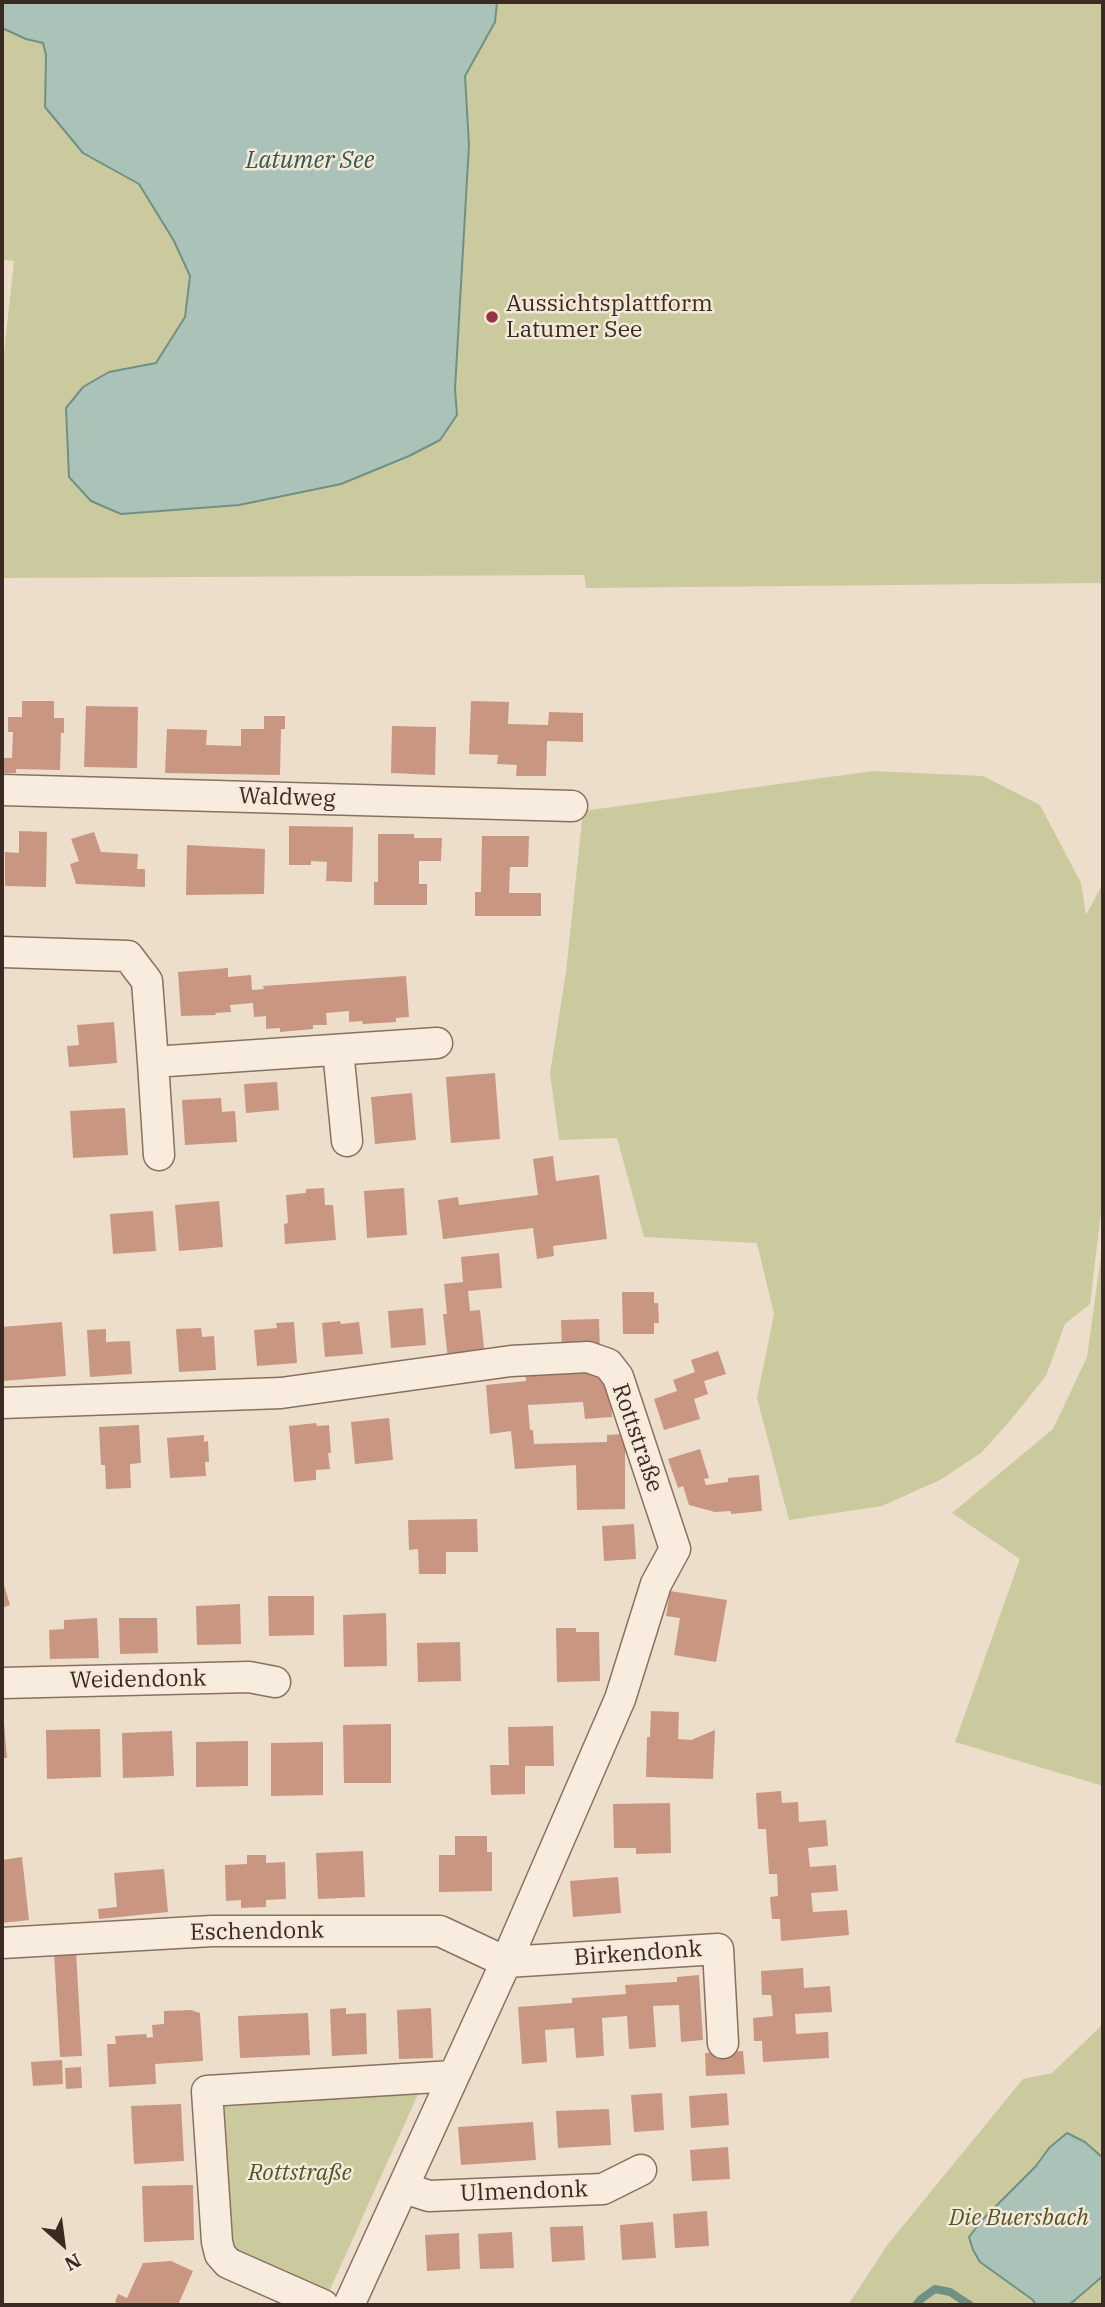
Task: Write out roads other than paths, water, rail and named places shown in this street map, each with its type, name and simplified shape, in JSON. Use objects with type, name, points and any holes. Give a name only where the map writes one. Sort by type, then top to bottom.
[{"type":"street","name":"Waldweg","points":[[2,790],[572,806]]},
{"type":"street","points":[[2,951],[128,956],[147,981],[159,1155]]},
{"type":"street","points":[[153,1062],[437,1043]]},
{"type":"street","points":[[338,1050],[347,1141]]},
{"type":"street","name":"Rottstraße","points":[[2,1403],[281,1393],[511,1361],[588,1357],[608,1364],[618,1377],[675,1549],[656,1584],[620,1699],[506,1962],[349,2305]]},
{"type":"street","name":"Weidendonk","points":[[2,1683],[249,1677],[275,1682]]},
{"type":"street","name":"Eschendonk","points":[[2,1943],[212,1931],[440,1931],[506,1962]]},
{"type":"street","name":"Birkendonk","points":[[506,1962],[718,1949],[723,2043]]},
{"type":"street","points":[[323,2305],[228,2263],[220,2253],[217,2242],[207,2091],[453,2076]]},
{"type":"street","name":"Ulmendonk","points":[[404,2189],[429,2196],[603,2189],[641,2170]]},
{"type":"water","name":"Latumer See","points":[[2,2],[497,2],[495,22],[465,76],[469,145],[455,389],[457,415],[440,440],[341,484],[239,505],[121,514],[91,501],[69,477],[66,408],[83,387],[109,372],[156,363],[185,317],[190,276],[174,241],[139,184],[83,153],[45,107],[46,55],[43,43],[2,28]]},
{"type":"water","points":[[1067,2133],[1085,2142],[1103,2158],[1103,2276],[1069,2305],[1036,2305],[1033,2300],[980,2262],[969,2237],[982,2220],[1036,2166],[1049,2148]]},
{"type":"waterway","points":[[916,2305],[935,2289],[950,2292],[970,2305]]},
{"type":"place","name":"Aussichtsplattform Latumer See","points":[[492,317]]},
{"type":"park label","name":"Die Buersbach","points":[[1019,2218]]}]
